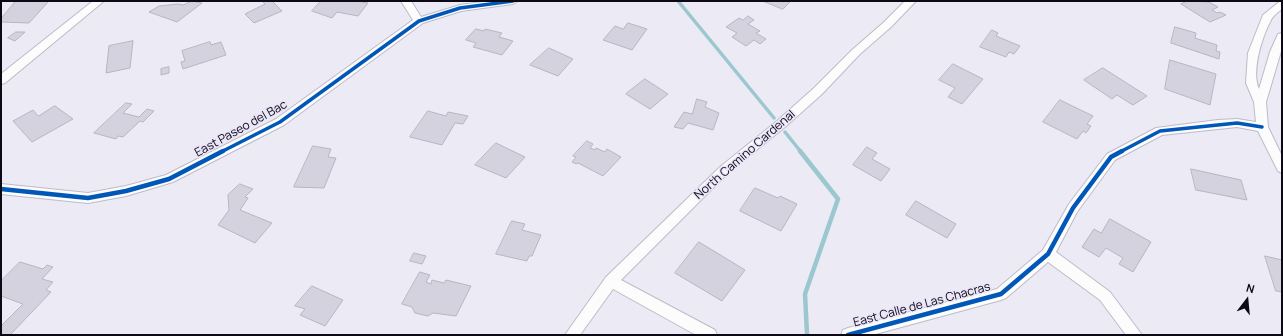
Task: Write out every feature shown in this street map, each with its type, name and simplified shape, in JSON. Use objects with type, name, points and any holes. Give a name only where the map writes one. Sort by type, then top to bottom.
[{"type":"street","points":[[1,80],[99,1]]},
{"type":"street","points":[[406,1],[420,21]]},
{"type":"street","name":"East Paseo del Bac","points":[[1,189],[88,198],[126,191],[169,179],[280,122],[420,21],[460,8],[513,1]]},
{"type":"street","name":"North Camino Cardenal","points":[[572,335],[612,281],[724,170],[813,96],[856,52],[887,25],[911,1]]},
{"type":"street","points":[[1282,4],[1267,17],[1253,53],[1251,83],[1260,102],[1262,127],[1282,168]]},
{"type":"street","points":[[1260,102],[1267,85],[1274,52],[1282,36]]},
{"type":"street","name":"East Calle de Las Chacras","points":[[848,335],[1001,294],[1048,254],[1072,208],[1111,156],[1160,131],[1237,123],[1262,127]]},
{"type":"street","points":[[1048,254],[1105,296],[1135,335]]},
{"type":"street","points":[[612,281],[710,335]]},
{"type":"building","points":[[16,1],[49,1],[29,23],[1,22],[1,19]]},
{"type":"building","points":[[192,1],[202,3],[177,22],[149,12],[159,6],[178,4],[183,5]]},
{"type":"building","points":[[272,1],[282,11],[254,23],[245,14],[265,4],[263,2]]},
{"type":"building","points":[[321,1],[357,1],[368,3],[358,16],[337,12],[332,18],[312,11]]},
{"type":"building","points":[[763,1],[791,1],[783,9]]},
{"type":"building","points":[[1188,1],[1209,2],[1218,7],[1212,10],[1226,15],[1210,22],[1181,4]]},
{"type":"building","points":[[748,16],[754,20],[748,24],[760,31],[756,33],[766,39],[760,44],[754,40],[746,46],[732,37],[737,33],[726,27],[739,18],[743,20]]},
{"type":"building","points":[[628,23],[647,29],[632,50],[603,40],[615,26],[623,29]]},
{"type":"building","points":[[1175,27],[1196,33],[1195,38],[1217,45],[1216,51],[1220,52],[1219,59],[1171,43]]},
{"type":"building","points":[[476,29],[484,31],[485,29],[502,33],[499,37],[513,41],[502,55],[473,47],[476,43],[466,40]]},
{"type":"building","points":[[992,30],[998,33],[996,36],[1020,46],[1014,54],[1009,52],[1006,57],[980,47]]},
{"type":"building","points":[[16,32],[25,32],[15,41],[8,38]]},
{"type":"building","points":[[133,41],[130,68],[106,73],[109,46]]},
{"type":"building","points":[[210,42],[211,45],[221,42],[226,55],[183,69],[181,62],[185,61],[182,51]]},
{"type":"building","points":[[549,48],[573,59],[558,76],[530,65]]},
{"type":"building","points":[[1170,60],[1216,74],[1210,105],[1165,89]]},
{"type":"building","points":[[953,64],[983,79],[962,104],[948,97],[955,88],[939,80]]},
{"type":"building","points":[[169,67],[169,73],[161,75],[161,69]]},
{"type":"building","points":[[1103,68],[1147,96],[1133,105],[1117,95],[1112,99],[1084,80]]},
{"type":"building","points":[[645,79],[668,94],[650,109],[626,94]]},
{"type":"building","points":[[697,99],[707,102],[705,107],[719,113],[713,130],[688,123],[683,129],[674,127],[684,112],[692,114]]},
{"type":"building","points":[[1060,100],[1093,116],[1087,124],[1091,126],[1086,133],[1083,131],[1077,139],[1043,122]]},
{"type":"building","points":[[126,103],[132,104],[123,113],[139,117],[147,109],[154,111],[143,122],[140,121],[123,137],[118,136],[116,139],[94,133]]},
{"type":"building","points":[[55,106],[73,119],[32,142],[13,121],[33,110],[38,116]]},
{"type":"building","points":[[428,111],[446,116],[448,112],[468,116],[463,124],[455,123],[442,145],[410,137]]},
{"type":"building","points":[[587,141],[593,144],[590,148],[595,150],[596,148],[605,152],[607,149],[621,157],[603,176],[578,163],[576,164],[572,162],[576,157],[573,156]]},
{"type":"building","points":[[496,143],[525,157],[506,178],[475,165]]},
{"type":"building","points":[[313,146],[331,149],[328,157],[336,158],[324,188],[294,187]]},
{"type":"building","points":[[867,147],[877,153],[872,159],[890,169],[881,181],[853,165]]},
{"type":"building","points":[[1191,169],[1241,180],[1247,200],[1196,190]]},
{"type":"building","points":[[240,184],[253,189],[245,197],[248,198],[240,210],[272,223],[255,243],[218,225],[229,210],[228,195]]},
{"type":"building","points":[[755,188],[778,198],[780,196],[797,204],[781,231],[740,211]]},
{"type":"building","points":[[916,201],[956,224],[947,238],[906,215]]},
{"type":"building","points":[[1110,219],[1151,242],[1133,272],[1119,264],[1123,258],[1106,248],[1099,257],[1082,247],[1094,229],[1101,233]]},
{"type":"building","points":[[512,221],[525,224],[522,230],[541,235],[532,256],[529,256],[527,261],[496,254]]},
{"type":"building","points":[[699,242],[745,270],[722,301],[675,273]]},
{"type":"building","points":[[414,253],[426,256],[422,264],[410,261]]},
{"type":"building","points":[[1265,256],[1282,260],[1282,292],[1276,291]]},
{"type":"building","points":[[20,262],[43,269],[47,265],[53,267],[42,279],[53,282],[46,290],[51,292],[10,335],[1,335],[1,326],[23,304],[1,296],[1,281]]},
{"type":"building","points":[[420,272],[430,275],[426,282],[431,284],[432,280],[444,283],[446,280],[471,286],[456,316],[433,313],[428,316],[415,313],[412,307],[402,304]]},
{"type":"building","points":[[312,286],[343,300],[325,326],[300,315],[305,309],[295,306]]},
{"type":"waterway","points":[[678,1],[774,118]]},
{"type":"waterway","points":[[785,132],[801,152]]},
{"type":"waterway","points":[[800,151],[838,199],[805,294],[807,334]]},
{"type":"cycle path","points":[[1,189],[88,198],[126,191],[169,179],[280,122],[419,21],[460,8],[513,1]]},
{"type":"cycle path","points":[[848,335],[1001,294],[1048,254],[1073,208],[1111,157],[1160,131],[1237,123],[1262,127]]}]
